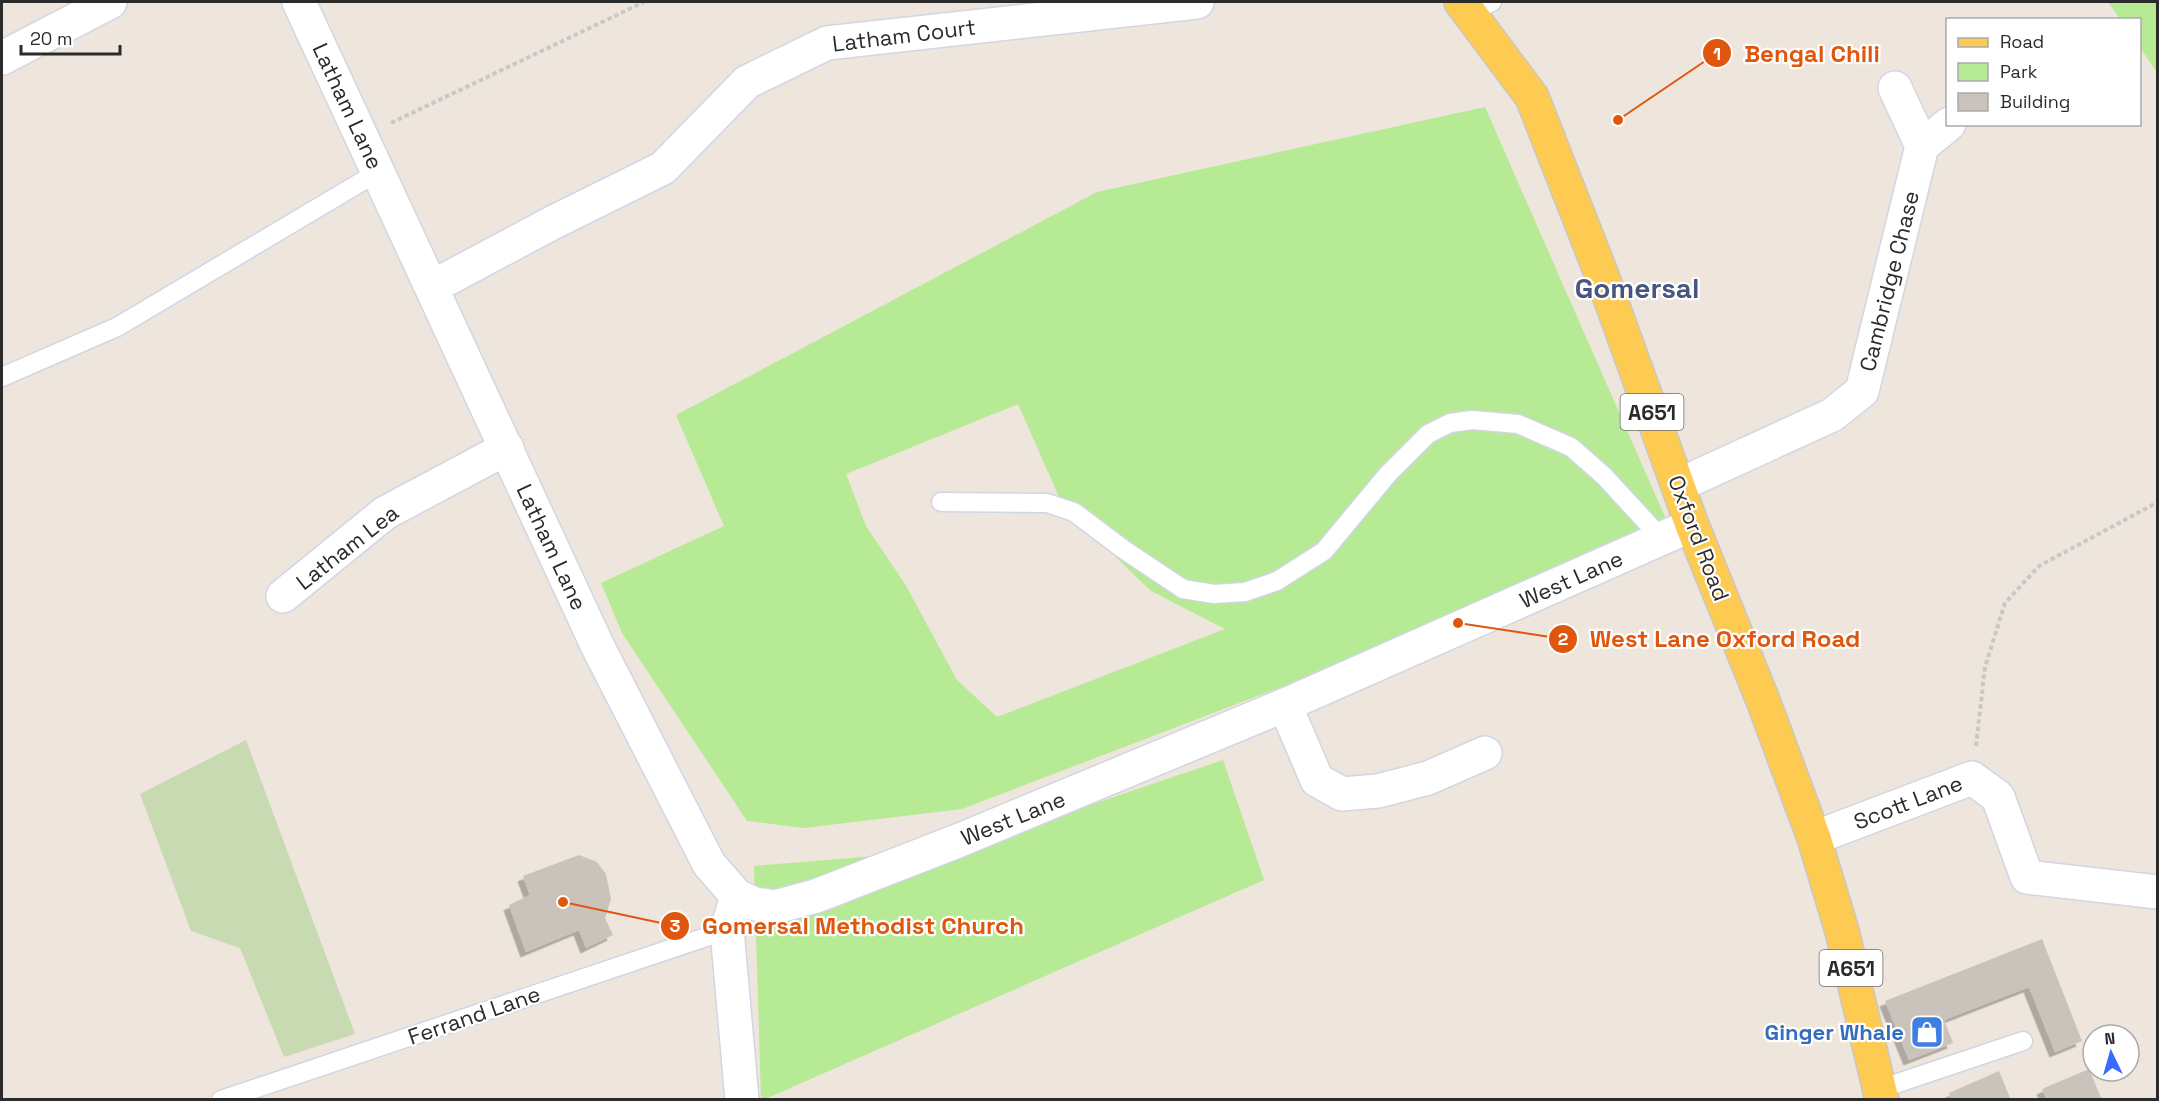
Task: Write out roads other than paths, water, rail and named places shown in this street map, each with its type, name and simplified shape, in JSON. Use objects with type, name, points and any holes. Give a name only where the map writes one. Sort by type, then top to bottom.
[{"type":"main road","name":"Oxford Road","points":[[1475,5],[1532,97],[1601,273],[1692,525],[1764,703],[1814,838],[1842,931],[1881,1094]]},
{"type":"street","points":[[2,58],[110,2]]},
{"type":"street","name":"Latham Lane","points":[[300,2],[598,647],[709,864],[737,896]]},
{"type":"street","name":"Latham Court","points":[[432,287],[552,223],[663,168],[747,82],[827,43],[1197,2]]},
{"type":"street","points":[[1895,88],[1922,146],[1947,126]]},
{"type":"street","name":"Cambridge Chase","points":[[1679,485],[1833,415],[1862,391],[1922,146]]},
{"type":"street","name":"Latham Lea","points":[[284,596],[385,513],[507,448]]},
{"type":"street","name":"West Lane","points":[[737,896],[755,904],[775,907],[816,896],[960,840],[1285,705],[1692,525]]},
{"type":"street","points":[[1285,705],[1317,780],[1342,794],[1378,791],[1428,778],[1485,753]]},
{"type":"street","name":"Scott Lane","points":[[1814,838],[1972,778],[1998,797],[2027,878],[2157,892]]},
{"type":"street","points":[[737,896],[727,930],[742,1100]]},
{"type":"lane","points":[[2,377],[117,327],[378,172]]},
{"type":"lane","points":[[941,502],[1047,503],[1074,512],[1123,549],[1183,589],[1214,594],[1245,592],[1277,581],[1324,551],[1388,474],[1428,434],[1450,423],[1472,420],[1518,424],[1571,447],[1604,476],[1662,539]]},
{"type":"lane","name":"Ferrand Lane","points":[[221,1100],[727,930]]},
{"type":"lane","points":[[1881,1094],[2023,1041]]},
{"type":"place","name":"Bengal Chili","points":[[1618,120]]},
{"type":"place","name":"West Lane Oxford Road","points":[[1458,623]]},
{"type":"place","name":"Gomersal Methodist Church","points":[[563,902]]},
{"type":"place","name":"Ginger Whale","points":[[1927,1032]]},
{"type":"district","name":"Gomersal","points":[[1637,288]]}]
